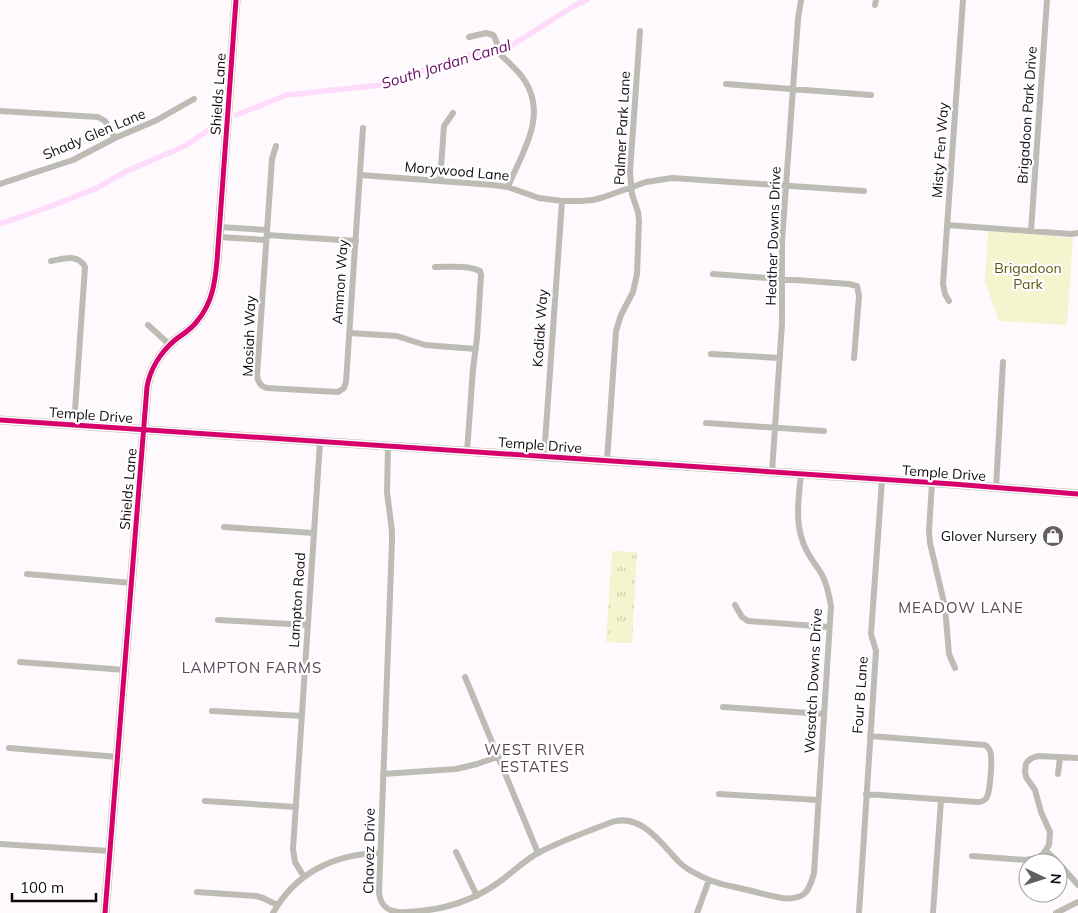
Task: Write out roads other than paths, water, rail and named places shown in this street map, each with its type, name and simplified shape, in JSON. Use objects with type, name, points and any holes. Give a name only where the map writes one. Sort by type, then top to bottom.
[{"type":"street","name":"Shields Lane","points":[[105,913],[148,382],[156,363],[164,351],[202,316],[209,304],[215,282],[236,0]]},
{"type":"street","name":"Heather Downs Drive","points":[[772,472],[783,304],[782,241],[801,0]]},
{"type":"street","name":"Misty Fen Way","points":[[949,301],[943,284],[963,0]]},
{"type":"street","name":"Brigadoon Park Drive","points":[[1032,231],[1048,0]]},
{"type":"street","name":"Palmer Park Lane","points":[[608,461],[616,331],[621,314],[633,292],[637,274],[639,222],[630,172],[640,31]]},
{"type":"street","points":[[469,37],[490,33],[496,38],[499,49],[529,89],[534,108],[531,134],[508,187]]},
{"type":"street","points":[[726,84],[871,95]]},
{"type":"street","name":"Shady Glen Lane","points":[[0,184],[73,160],[115,138],[157,120],[194,99]]},
{"type":"street","points":[[0,110],[98,118],[105,121],[115,138]]},
{"type":"street","points":[[440,180],[444,126],[453,113]]},
{"type":"street","name":"Ammon Way","points":[[342,390],[346,382],[363,128]]},
{"type":"street","points":[[267,235],[272,159],[276,146]]},
{"type":"street","name":"Morywood Lane","points":[[360,175],[493,184],[539,198],[562,201],[593,200],[625,190],[631,186],[672,178],[864,192]]},
{"type":"street","name":"Kodiak Way","points":[[544,457],[562,201]]},
{"type":"street","points":[[947,226],[1078,233]]},
{"type":"street","points":[[219,227],[267,235],[356,241]]},
{"type":"street","points":[[219,237],[267,235]]},
{"type":"street","name":"Mosiah Way","points":[[267,235],[258,382],[267,388],[335,392],[342,390]]},
{"type":"street","points":[[51,261],[75,258],[81,261],[85,267],[74,425]]},
{"type":"street","points":[[436,267],[472,268],[480,271],[482,278],[467,452]]},
{"type":"street","points":[[713,274],[857,286],[859,296],[854,358]]},
{"type":"street","points":[[148,325],[170,344]]},
{"type":"street","points":[[350,332],[397,336],[424,345],[476,349]]},
{"type":"street","points":[[711,354],[780,358]]},
{"type":"street","points":[[996,488],[1003,362]]},
{"type":"street","name":"Temple Drive","points":[[0,420],[1078,494]]},
{"type":"street","points":[[706,424],[824,431]]},
{"type":"street","name":"Lampton Road","points":[[304,877],[298,869],[293,856],[320,442]]},
{"type":"street","name":"Chavez Drive","points":[[388,446],[387,492],[392,542],[380,853],[380,898],[389,912],[436,909],[477,896],[501,881],[538,853],[612,822],[623,820],[638,824],[647,829],[680,863],[694,873],[709,880],[783,898],[804,894]]},
{"type":"street","name":"Wasatch Downs Drive","points":[[801,474],[798,514],[800,531],[805,547],[828,588],[831,606],[814,873],[804,894]]},
{"type":"street","name":"Four B Lane","points":[[859,913],[876,651],[872,631],[882,480]]},
{"type":"street","points":[[932,483],[931,549],[945,607],[949,654],[955,668]]},
{"type":"street","points":[[224,527],[314,533]]},
{"type":"street","points":[[27,574],[132,583]]},
{"type":"street","points":[[735,605],[742,617],[748,621],[829,627]]},
{"type":"street","points":[[218,620],[308,625]]},
{"type":"street","points":[[20,662],[125,670]]},
{"type":"street","points":[[465,677],[538,853]]},
{"type":"street","points":[[724,707],[824,714]]},
{"type":"street","points":[[212,711],[302,716]]},
{"type":"street","points":[[866,794],[977,802],[985,800],[989,791],[991,756],[985,745],[870,736]]},
{"type":"street","points":[[9,748],[118,757]]},
{"type":"street","points":[[972,856],[1029,860],[1037,858],[1046,851],[1050,842],[1050,832],[1041,812],[1035,790],[1026,777],[1026,766],[1028,761],[1036,756],[1078,758]]},
{"type":"street","points":[[383,774],[456,768],[477,764],[497,757]]},
{"type":"street","points":[[1058,774],[1060,757]]},
{"type":"street","points":[[718,794],[818,800]]},
{"type":"street","points":[[933,913],[941,800]]},
{"type":"street","points":[[205,801],[296,807]]},
{"type":"street","points":[[0,844],[110,851]]},
{"type":"street","points":[[1046,851],[1078,885]]},
{"type":"street","points":[[456,852],[477,896]]},
{"type":"street","points":[[273,913],[277,905],[294,885],[316,869],[340,858],[380,853]]},
{"type":"street","points":[[696,913],[709,880]]},
{"type":"street","points":[[197,892],[256,896],[277,905]]},
{"type":"street","points":[[1056,913],[1078,902]]},
{"type":"waterway","name":"South Jordan Canal","points":[[236,115],[287,95],[381,85],[465,56],[509,47],[574,6],[587,0]]},
{"type":"waterway","name":"South Jordan Canal","points":[[0,224],[95,189],[127,171],[185,146],[216,125]]},
{"type":"place","name":"Glover Nursery","points":[[1053,536]]},
{"type":"district","name":"MEADOW LANE","points":[[961,607]]},
{"type":"district","name":"LAMPTON FARMS","points":[[252,667]]},
{"type":"district","name":"WEST RIVER ESTATES","points":[[535,758]]},
{"type":"park label","name":"Brigadoon Park","points":[[1028,276]]}]
